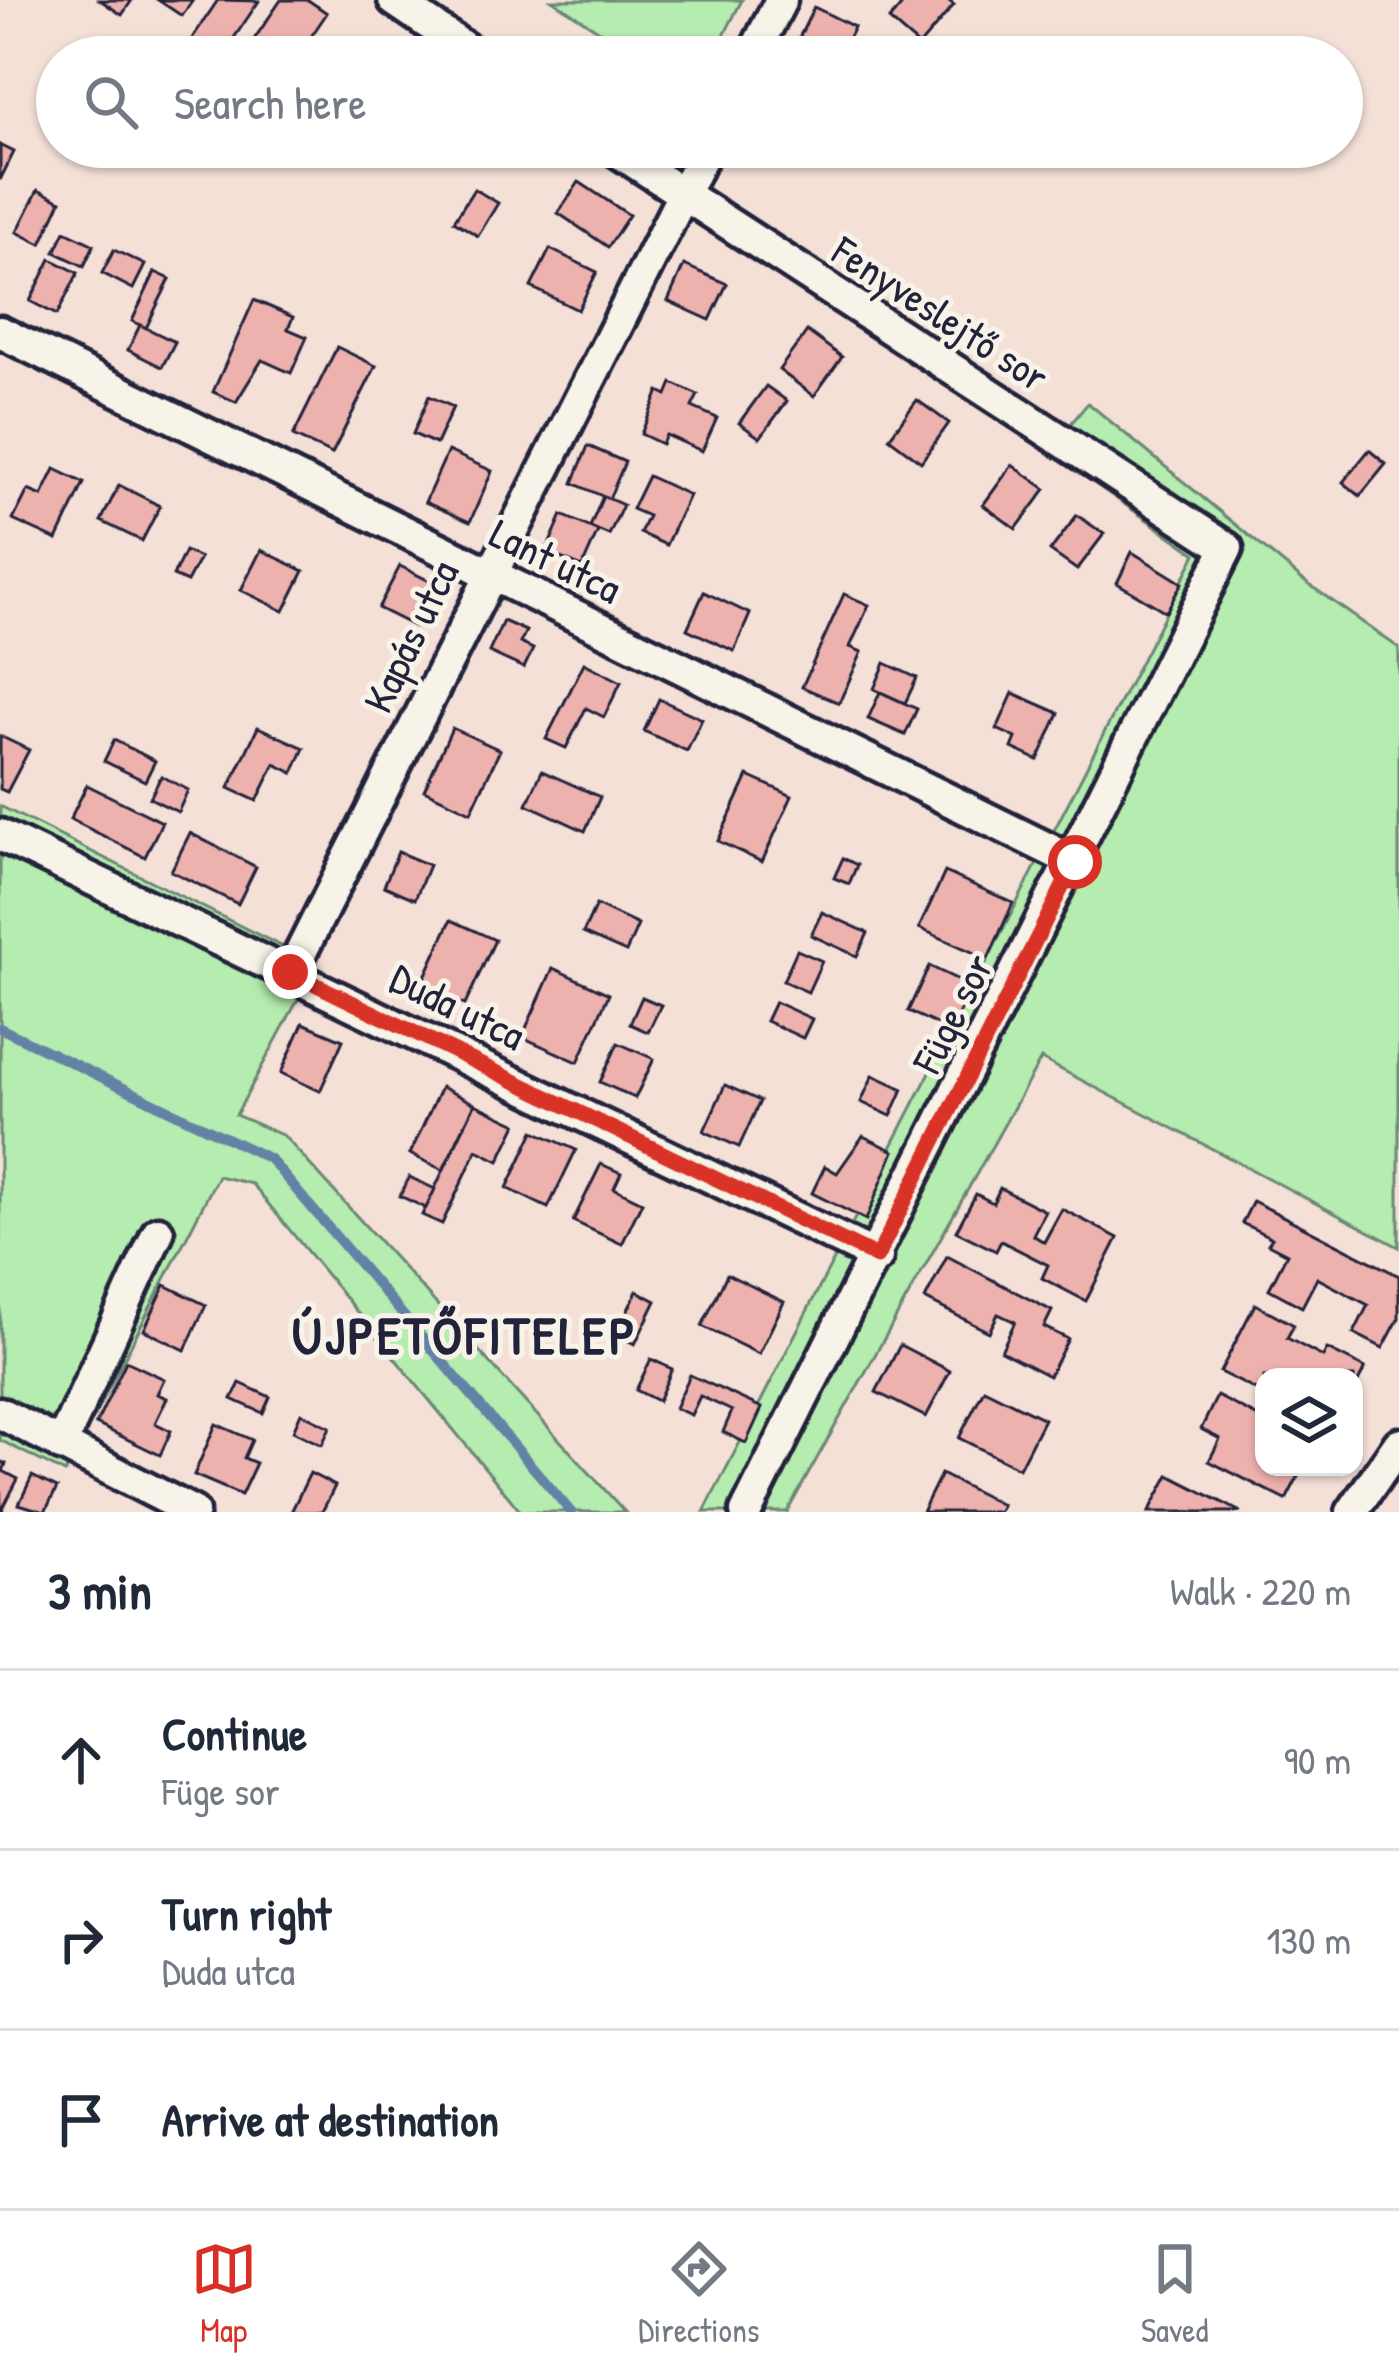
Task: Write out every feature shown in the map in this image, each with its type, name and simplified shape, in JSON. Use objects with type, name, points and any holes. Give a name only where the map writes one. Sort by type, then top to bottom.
[{"type":"street","points":[[394,0],[447,36]]},
{"type":"street","points":[[763,36],[781,0]]},
{"type":"street","name":"Fenyveslejtő sor","points":[[642,168],[1227,548]]},
{"type":"street","name":"Kapás utca","points":[[290,972],[696,168]]},
{"type":"street","name":"Lant utca","points":[[0,332],[1075,862]]},
{"type":"street","name":"Füge sor","points":[[746,1512],[1075,862],[1227,548]]},
{"type":"street","name":"Duda utca","points":[[0,835],[877,1257]]},
{"type":"street","points":[[61,1445],[158,1232]]},
{"type":"street","points":[[0,1414],[193,1512]]},
{"type":"street","points":[[1352,1512],[1399,1444]]},
{"type":"green space","points":[[552,0],[742,0],[724,36],[607,36]]},
{"type":"green space","points":[[1088,403],[1304,581],[1399,648],[1399,1247],[1041,1059],[787,1512],[704,1512],[1196,554],[1048,451]]},
{"type":"green space","points":[[0,806],[317,964],[236,1115],[284,1136],[625,1512],[521,1512],[252,1184],[218,1176],[65,1473],[0,1440]]},
{"type":"building","points":[[100,0],[132,0],[122,15]]},
{"type":"building","points":[[158,0],[193,0],[182,16]]},
{"type":"building","points":[[218,0],[259,1],[235,36],[194,36]]},
{"type":"building","points":[[281,0],[308,0],[327,13],[311,36],[256,36]]},
{"type":"building","points":[[906,0],[948,0],[954,5],[928,36],[907,36],[889,20]]},
{"type":"building","points":[[814,7],[854,27],[850,36],[800,36]]},
{"type":"building","points":[[0,145],[14,152],[0,180]]},
{"type":"building","points":[[579,182],[629,215],[608,247],[558,213]]},
{"type":"building","points":[[474,189],[498,203],[478,236],[454,221]]},
{"type":"building","points":[[38,190],[61,201],[41,244],[17,232]]},
{"type":"building","points":[[65,231],[94,245],[84,266],[55,252]]},
{"type":"building","points":[[550,249],[597,272],[578,310],[531,287]]},
{"type":"building","points":[[114,250],[145,265],[133,289],[102,273]]},
{"type":"building","points":[[51,259],[78,273],[57,315],[30,301]]},
{"type":"building","points":[[684,265],[727,284],[710,320],[668,301]]},
{"type":"building","points":[[155,272],[170,279],[146,328],[132,321]]},
{"type":"building","points":[[254,300],[293,317],[288,329],[307,337],[291,373],[262,360],[236,402],[213,392]]},
{"type":"building","points":[[140,325],[175,342],[162,367],[128,350]]},
{"type":"building","points":[[807,331],[842,357],[814,396],[779,370]]},
{"type":"building","points":[[337,347],[376,366],[332,454],[293,436]]},
{"type":"building","points":[[672,383],[698,395],[692,407],[717,418],[702,451],[666,435],[662,444],[641,434],[659,391],[667,395]]},
{"type":"building","points":[[766,386],[787,401],[760,438],[739,423]]},
{"type":"building","points":[[429,396],[453,407],[436,444],[413,434]]},
{"type":"building","points":[[917,400],[949,423],[921,462],[889,438]]},
{"type":"building","points":[[588,446],[625,462],[609,499],[573,483]]},
{"type":"building","points":[[1369,450],[1386,464],[1360,496],[1343,482]]},
{"type":"building","points":[[448,451],[492,471],[470,522],[425,502]]},
{"type":"building","points":[[1012,465],[1046,489],[1016,529],[983,505]]},
{"type":"building","points":[[55,469],[84,483],[57,540],[13,520],[28,490],[42,496]]},
{"type":"building","points":[[648,476],[689,495],[666,545],[640,533],[648,516],[632,509]]},
{"type":"building","points":[[119,485],[160,506],[142,541],[101,521]]},
{"type":"building","points":[[603,496],[623,505],[609,535],[590,527]]},
{"type":"building","points":[[562,515],[598,531],[582,567],[546,552]]},
{"type":"building","points":[[1077,515],[1104,534],[1077,570],[1050,551]]},
{"type":"building","points":[[261,550],[304,571],[284,611],[241,590]]},
{"type":"building","points":[[185,551],[200,558],[187,582],[173,576]]},
{"type":"building","points":[[1132,552],[1182,583],[1166,612],[1117,583]]},
{"type":"building","points":[[400,566],[439,586],[418,628],[378,608]]},
{"type":"building","points":[[704,592],[750,614],[734,651],[687,629]]},
{"type":"building","points":[[844,594],[869,605],[850,647],[862,652],[839,703],[802,687]]},
{"type":"building","points":[[503,621],[526,631],[520,643],[533,649],[524,668],[489,652]]},
{"type":"building","points":[[584,663],[621,682],[604,717],[586,708],[566,748],[546,739]]},
{"type":"building","points":[[885,663],[917,678],[905,703],[874,689]]},
{"type":"building","points":[[880,692],[917,709],[905,735],[868,719]]},
{"type":"building","points":[[1013,693],[1059,713],[1038,760],[1012,748],[1016,738],[997,729]]},
{"type":"building","points":[[659,699],[702,719],[687,751],[644,731]]},
{"type":"building","points":[[258,727],[304,748],[293,773],[275,764],[257,801],[229,788]]},
{"type":"building","points":[[452,728],[500,750],[471,812],[424,790]]},
{"type":"building","points":[[0,736],[29,750],[7,792],[0,789]]},
{"type":"building","points":[[114,740],[155,761],[145,781],[104,761]]},
{"type":"building","points":[[542,771],[600,797],[585,831],[527,804]]},
{"type":"building","points":[[161,776],[188,790],[178,812],[150,798]]},
{"type":"building","points":[[748,776],[792,796],[762,862],[718,841]]},
{"type":"building","points":[[87,785],[162,822],[145,857],[70,819]]},
{"type":"building","points":[[190,833],[256,867],[238,904],[171,871]]},
{"type":"building","points":[[398,852],[429,865],[415,899],[384,886]]},
{"type":"building","points":[[843,858],[857,865],[849,884],[834,878]]},
{"type":"building","points":[[945,872],[1013,903],[988,959],[919,928]]},
{"type":"building","points":[[596,905],[638,925],[626,952],[583,933]]},
{"type":"building","points":[[822,912],[868,933],[857,956],[811,935]]},
{"type":"building","points":[[451,920],[495,940],[465,1005],[421,985]]},
{"type":"building","points":[[797,950],[822,961],[808,992],[783,981]]},
{"type":"building","points":[[929,966],[971,986],[951,1031],[908,1011]]},
{"type":"building","points":[[553,968],[609,994],[578,1062],[522,1037]]},
{"type":"building","points":[[642,997],[661,1005],[648,1032],[630,1024]]},
{"type":"building","points":[[775,1002],[812,1019],[803,1038],[766,1021]]},
{"type":"building","points":[[303,1023],[343,1040],[320,1091],[281,1073]]},
{"type":"building","points":[[618,1043],[654,1059],[635,1098],[600,1082]]},
{"type":"building","points":[[873,1075],[903,1089],[891,1116],[861,1102]]},
{"type":"building","points":[[725,1085],[760,1101],[739,1147],[704,1131]]},
{"type":"building","points":[[441,1087],[475,1104],[443,1170],[410,1154]]},
{"type":"building","points":[[475,1104],[517,1124],[499,1161],[477,1150],[442,1224],[422,1215]]},
{"type":"building","points":[[534,1131],[576,1150],[548,1208],[507,1188]]},
{"type":"building","points":[[863,1136],[894,1151],[866,1220],[812,1193],[825,1166],[837,1173]]},
{"type":"building","points":[[601,1164],[621,1173],[614,1188],[642,1202],[622,1244],[573,1221]]},
{"type":"building","points":[[409,1177],[435,1189],[426,1208],[400,1196]]},
{"type":"building","points":[[1000,1188],[1045,1211],[1033,1235],[1044,1242],[1062,1209],[1118,1238],[1086,1301],[1042,1278],[1048,1265],[1001,1241],[996,1251],[956,1231],[976,1194],[993,1203]]},
{"type":"building","points":[[1253,1201],[1399,1276],[1399,1318],[1383,1348],[1354,1333],[1368,1305],[1317,1278],[1302,1307],[1269,1289],[1287,1254],[1268,1244],[1272,1238],[1242,1223]]},
{"type":"building","points":[[947,1256],[1052,1311],[1044,1327],[1068,1339],[1049,1376],[1001,1351],[1015,1322],[998,1314],[989,1332],[925,1299]]},
{"type":"building","points":[[727,1274],[784,1302],[759,1354],[702,1326]]},
{"type":"building","points":[[165,1285],[206,1305],[185,1350],[144,1330]]},
{"type":"building","points":[[637,1291],[656,1301],[635,1344],[616,1335]]},
{"type":"building","points":[[1255,1304],[1294,1325],[1287,1338],[1323,1357],[1327,1349],[1365,1368],[1363,1372],[1363,1368],[1255,1368],[1255,1390],[1220,1372]]},
{"type":"building","points":[[900,1345],[950,1371],[926,1417],[876,1392]]},
{"type":"building","points":[[651,1359],[672,1369],[658,1401],[636,1390]]},
{"type":"building","points":[[126,1361],[164,1379],[157,1394],[167,1398],[155,1423],[171,1431],[160,1455],[96,1424]]},
{"type":"building","points":[[690,1375],[762,1408],[746,1443],[723,1432],[732,1411],[700,1396],[691,1415],[675,1408]]},
{"type":"building","points":[[240,1383],[270,1397],[263,1413],[232,1399]]},
{"type":"building","points":[[984,1389],[1044,1419],[1019,1468],[959,1438]]},
{"type":"building","points":[[1217,1396],[1255,1415],[1255,1476],[1298,1476],[1286,1500],[1209,1461],[1220,1439],[1201,1429]]},
{"type":"building","points":[[301,1413],[330,1427],[322,1445],[293,1431]]},
{"type":"building","points":[[216,1424],[252,1440],[244,1458],[256,1463],[241,1495],[194,1475]]},
{"type":"building","points":[[0,1461],[6,1464],[3,1471],[18,1479],[1,1512]]},
{"type":"building","points":[[310,1473],[335,1486],[322,1512],[291,1512]]},
{"type":"building","points":[[941,1474],[1002,1505],[998,1512],[922,1512]]},
{"type":"building","points":[[1169,1475],[1241,1512],[1149,1512]]},
{"type":"building","points":[[32,1476],[57,1488],[45,1512],[19,1504]]},
{"type":"waterway","points":[[0,1028],[270,1159],[571,1512]]},
{"type":"district","name":"ÚJPETŐFITELEP","points":[[465,1334]]},
{"type":"route","points":[[290,972],[877,1257],[1075,862]]}]
